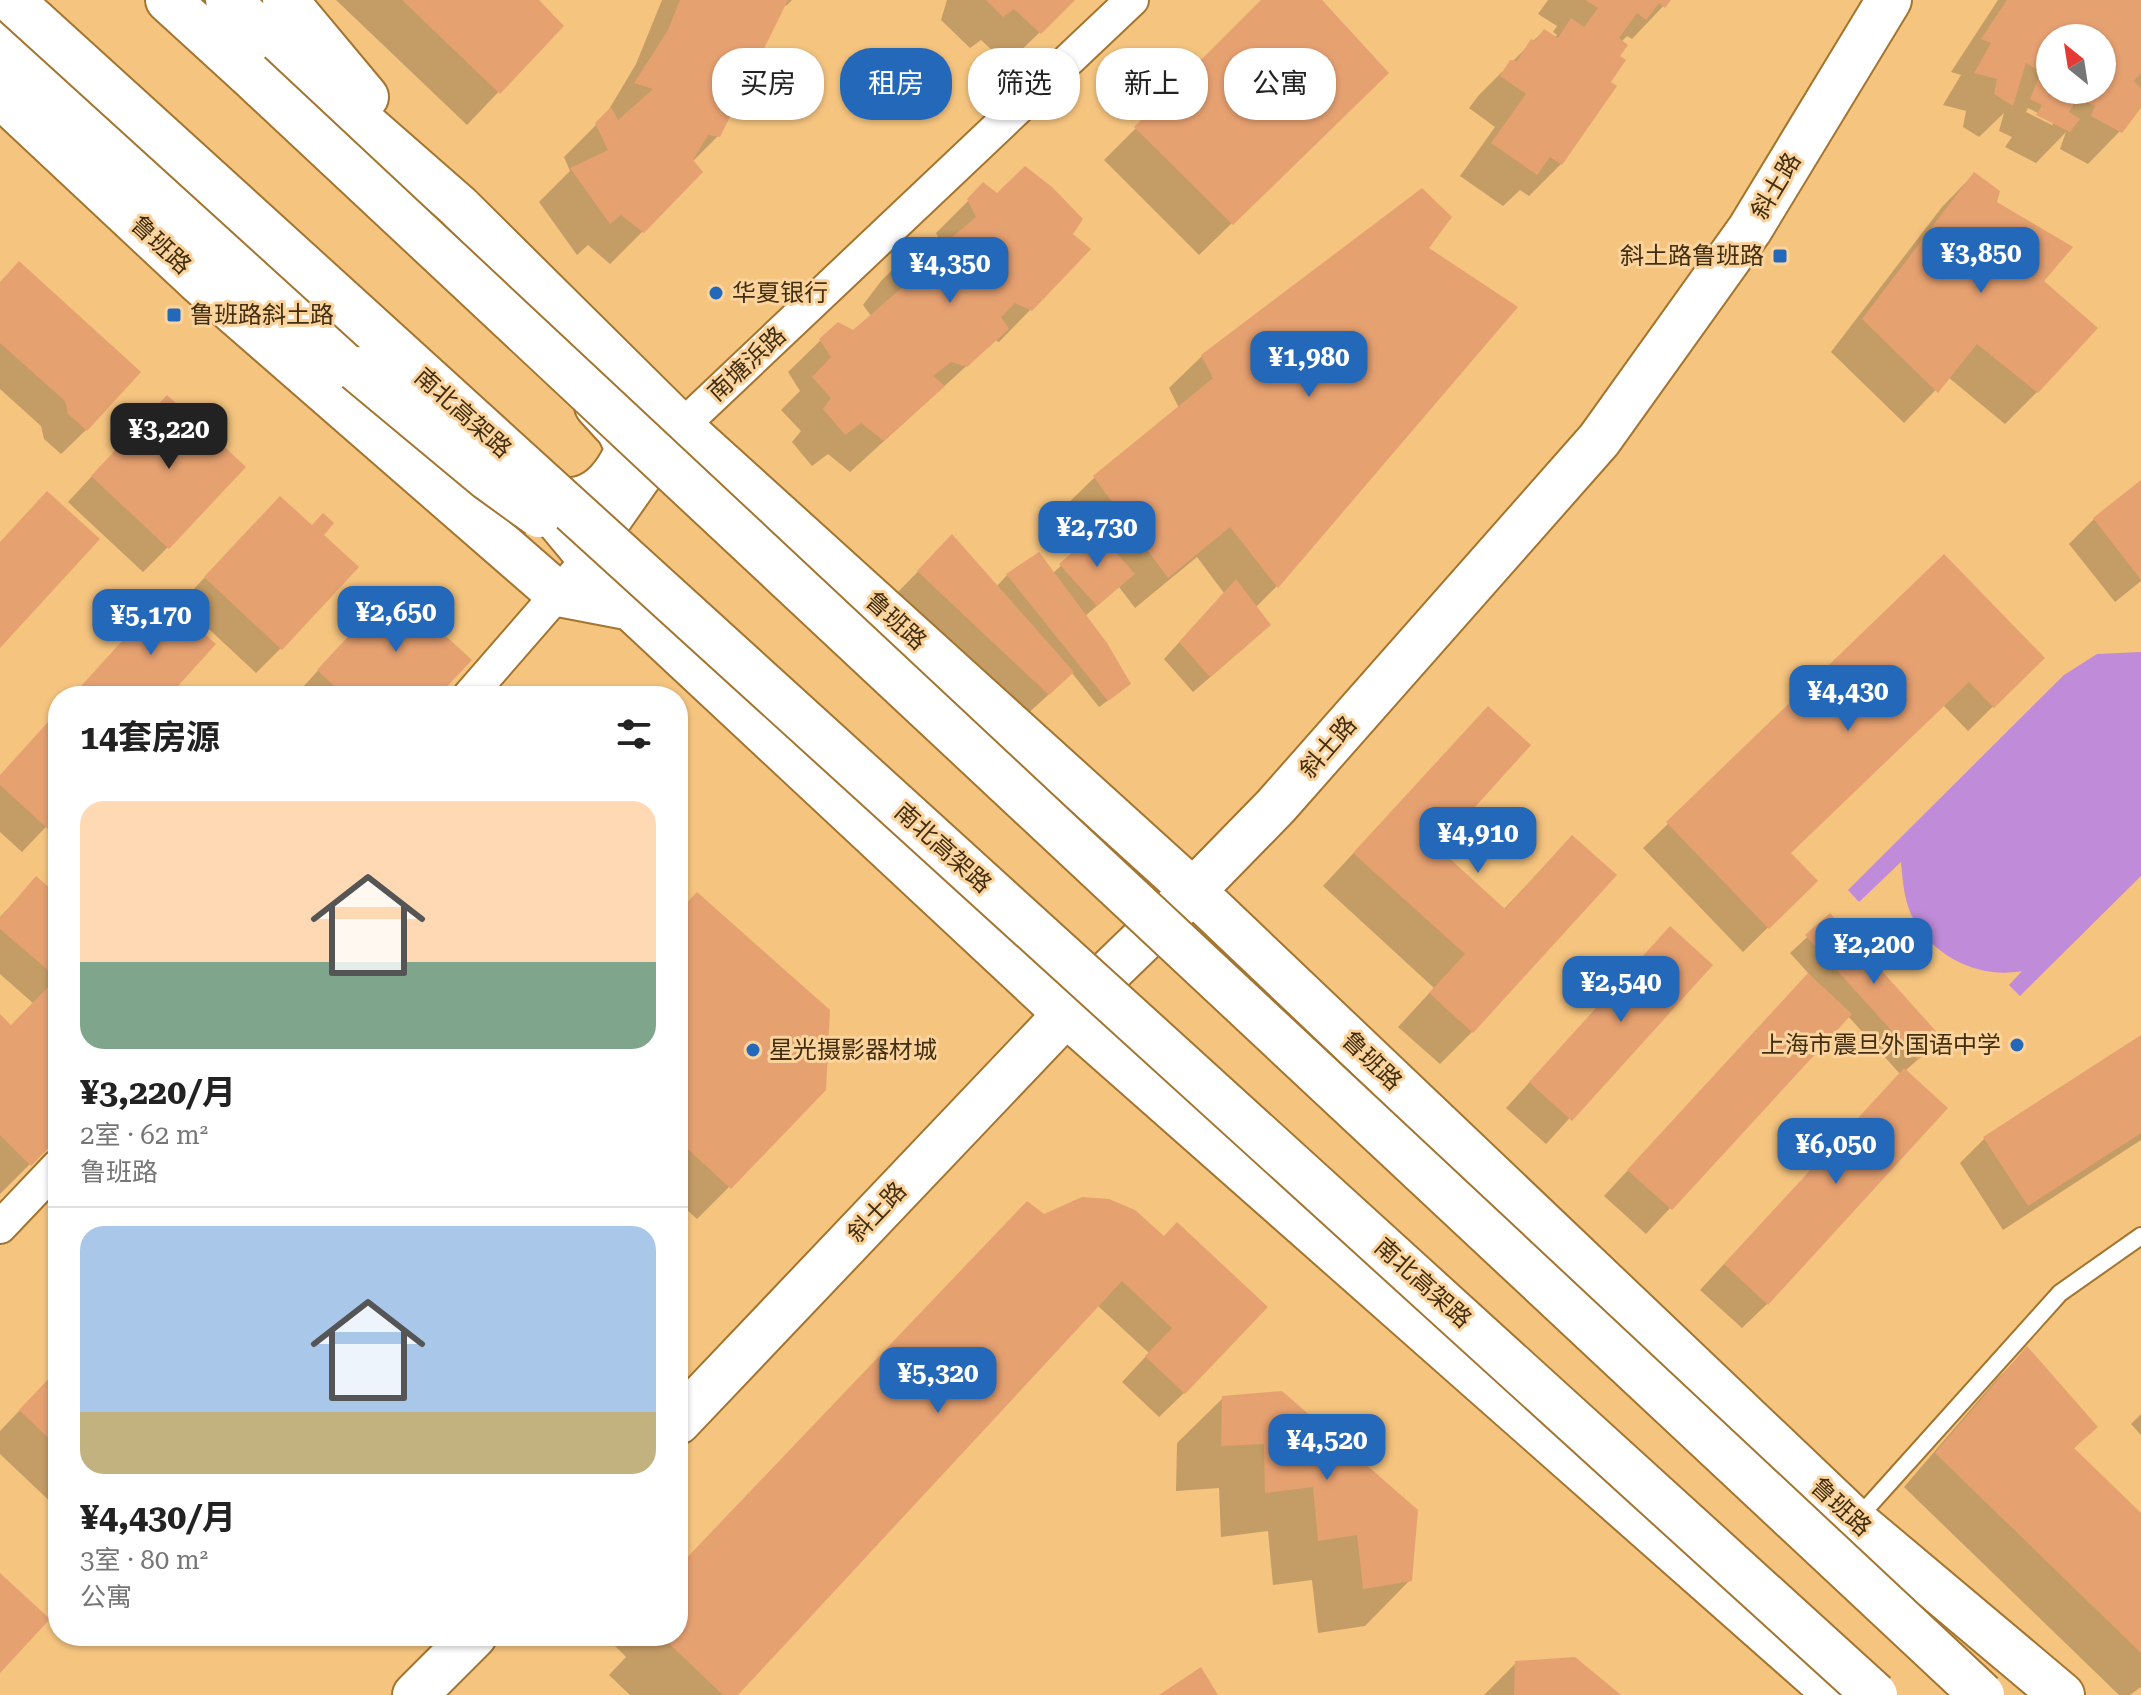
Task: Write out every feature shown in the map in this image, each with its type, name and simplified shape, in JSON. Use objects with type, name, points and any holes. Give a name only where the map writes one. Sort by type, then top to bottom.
[{"type":"main road","name":"南北高架路","points":[[11,0],[1875,1695]]},
{"type":"main road","points":[[168,0],[1982,1695]]},
{"type":"main road","points":[[190,0],[249,74]]},
{"type":"main road","name":"鲁班路","points":[[285,0],[458,206]]},
{"type":"main road","name":"斜土路","points":[[688,1411],[1066,1014],[1276,806],[1599,440],[1750,229],[1889,0]]},
{"type":"main road","name":"鲁班路","points":[[242,2],[619,430],[628,449],[620,468],[604,486],[580,500],[556,502],[534,493]]},
{"type":"main road","points":[[0,5],[534,493],[631,608],[1066,1014],[1837,1695]]},
{"type":"main road","points":[[0,44],[357,369],[488,478],[703,632]]},
{"type":"main road","name":"鲁班路","points":[[289,58],[458,206],[681,427],[1193,891],[1855,1521],[2062,1695]]},
{"type":"main road","name":"鲁班路","points":[[0,95],[201,283],[558,594]]},
{"type":"main road","name":"鲁班路","points":[[529,329],[645,430],[681,427]]},
{"type":"main road","points":[[558,594],[631,608]]},
{"type":"main road","points":[[415,1695],[464,1646]]},
{"type":"street","name":"南塘浜路","points":[[478,686],[589,558],[681,427],[1132,0]]},
{"type":"street","points":[[0,1227],[48,1177]]},
{"type":"lane","points":[[1855,1521],[2060,1293],[2141,1236]]},
{"type":"shaded area","points":[[2141,652],[2141,876],[2020,996],[2009,985],[2022,971],[2006,973],[1976,969],[1947,955],[1924,935],[1908,908],[1901,862],[1859,902],[1848,890],[2064,675],[2097,654]]},
{"type":"building","points":[[402,0],[539,0],[564,26],[500,94]]},
{"type":"building","points":[[680,0],[788,0],[764,48],[712,48],[712,120],[728,120],[720,137],[708,135],[693,160],[703,172],[644,233],[621,215],[610,224],[570,168],[608,150],[595,123],[611,107],[618,120],[653,89],[634,83],[668,30]]},
{"type":"building","points":[[986,0],[1075,0],[1041,34],[1014,9],[1003,17]]},
{"type":"building","points":[[1261,0],[1322,0],[1389,73],[1233,225],[1134,127],[1141,120],[1208,120],[1208,53]]},
{"type":"building","points":[[1585,0],[1671,0],[1665,8],[1659,3],[1646,20],[1637,13],[1619,38],[1628,45],[1620,56],[1626,60],[1611,82],[1617,86],[1562,165],[1550,157],[1537,175],[1491,143],[1526,94],[1500,76],[1510,60],[1517,61],[1531,39],[1535,41],[1544,29],[1558,38],[1571,18],[1584,27],[1598,8]]},
{"type":"building","points":[[2007,0],[2141,0],[2141,73],[2134,81],[2141,88],[2141,108],[2122,133],[2091,116],[2095,106],[2090,104],[2116,104],[2116,24],[2036,24],[2036,69],[2026,63],[2013,106],[1994,94],[1997,79],[1974,73],[1991,43],[1981,39]]},
{"type":"building","points":[[2036,84],[2036,102],[2030,99]]},
{"type":"building","points":[[2074,104],[2069,112],[2080,119],[2070,132],[2036,115],[2042,105]]},
{"type":"building","points":[[1025,166],[1052,187],[1083,219],[1073,234],[1091,249],[1032,311],[1015,303],[1001,317],[1009,329],[967,367],[951,362],[933,376],[945,386],[884,441],[861,423],[845,435],[823,409],[831,398],[812,377],[831,357],[819,339],[838,322],[853,330],[905,285],[894,272],[913,246],[927,258],[976,217],[967,199],[983,182],[997,193]]},
{"type":"building","points":[[1974,172],[2000,191],[1997,202],[2073,247],[2044,281],[2098,328],[2038,393],[1977,344],[1938,393],[1862,319]]},
{"type":"building","points":[[1422,188],[1452,217],[1429,248],[1518,307],[1278,588],[1230,527],[1168,578],[1093,476],[1213,378],[1201,355]]},
{"type":"building","points":[[19,261],[141,372],[87,431],[68,414],[65,401],[0,343],[0,282]]},
{"type":"building","points":[[167,395],[199,424],[210,413],[221,423],[211,434],[246,467],[169,549],[91,476]]},
{"type":"building","points":[[2141,480],[2141,580],[2093,518]]},
{"type":"building","points":[[47,491],[100,539],[0,648],[0,542]]},
{"type":"building","points":[[280,496],[312,525],[323,513],[334,523],[324,535],[359,567],[282,650],[204,577]]},
{"type":"building","points":[[1097,531],[1135,574],[1097,606],[1059,564]]},
{"type":"building","points":[[952,534],[1074,672],[1049,695],[917,571]]},
{"type":"building","points":[[1039,552],[1107,643],[1131,684],[1108,701],[1006,574]]},
{"type":"building","points":[[1944,554],[2045,658],[1994,708],[1969,682],[1791,853],[1818,881],[1769,929],[1666,822]]},
{"type":"building","points":[[1236,579],[1271,625],[1210,677],[1179,642]]},
{"type":"building","points":[[393,588],[425,618],[436,605],[447,616],[436,627],[472,660],[447,686],[334,686],[317,670]]},
{"type":"building","points":[[163,596],[216,644],[178,686],[81,686]]},
{"type":"building","points":[[1488,706],[1531,745],[1438,848],[1505,909],[1572,835],[1617,875],[1473,1033],[1429,993],[1465,954],[1353,853]]},
{"type":"building","points":[[48,722],[48,829],[0,785],[0,775]]},
{"type":"building","points":[[36,876],[48,886],[48,970],[0,929],[0,918]]},
{"type":"building","name":"星光摄影器材城","points":[[697,892],[830,1010],[826,1090],[731,1189],[688,1149],[688,901]]},
{"type":"building","points":[[1830,913],[1942,1038],[1918,1060],[1805,935]]},
{"type":"building","points":[[1670,926],[1713,965],[1572,1121],[1529,1082]]},
{"type":"building","points":[[1808,973],[1852,1014],[1672,1210],[1627,1170]]},
{"type":"building","points":[[48,987],[48,1148],[31,1166],[0,1135],[0,1014],[11,1025]]},
{"type":"building","points":[[2141,1035],[2141,1133],[2028,1206],[1983,1137]]},
{"type":"building","points":[[1904,1068],[1948,1108],[1768,1305],[1724,1264]]},
{"type":"building","points":[[1082,1197],[1109,1199],[1135,1210],[1164,1236],[1177,1222],[1268,1307],[1185,1394],[1145,1356],[1172,1328],[1122,1281],[738,1695],[723,1695],[672,1646],[688,1646],[688,1557],[1027,1201],[1044,1214]]},
{"type":"building","points":[[2027,1346],[2098,1427],[2074,1448],[2141,1513],[2141,1653],[1935,1453]]},
{"type":"building","points":[[48,1380],[48,1438],[19,1410]]},
{"type":"building","points":[[1282,1391],[1418,1510],[1412,1581],[1363,1589],[1357,1535],[1318,1541],[1313,1487],[1265,1493],[1264,1444],[1221,1446],[1222,1396]]},
{"type":"building","points":[[0,1573],[48,1617],[48,1621],[0,1673]]},
{"type":"building","points":[[1575,1657],[1621,1695],[1514,1695],[1515,1661]]},
{"type":"building","points":[[1201,1667],[1218,1695],[1159,1695]]},
{"type":"place","name":"斜土路鲁班路","points":[[1780,256]]},
{"type":"place","name":"华夏银行","points":[[716,293]]},
{"type":"place","name":"鲁班路斜土路","points":[[174,315]]},
{"type":"place","name":"上海市震旦外国语中学","points":[[2017,1045]]},
{"type":"place","name":"星光摄影器材城","points":[[753,1050]]}]
